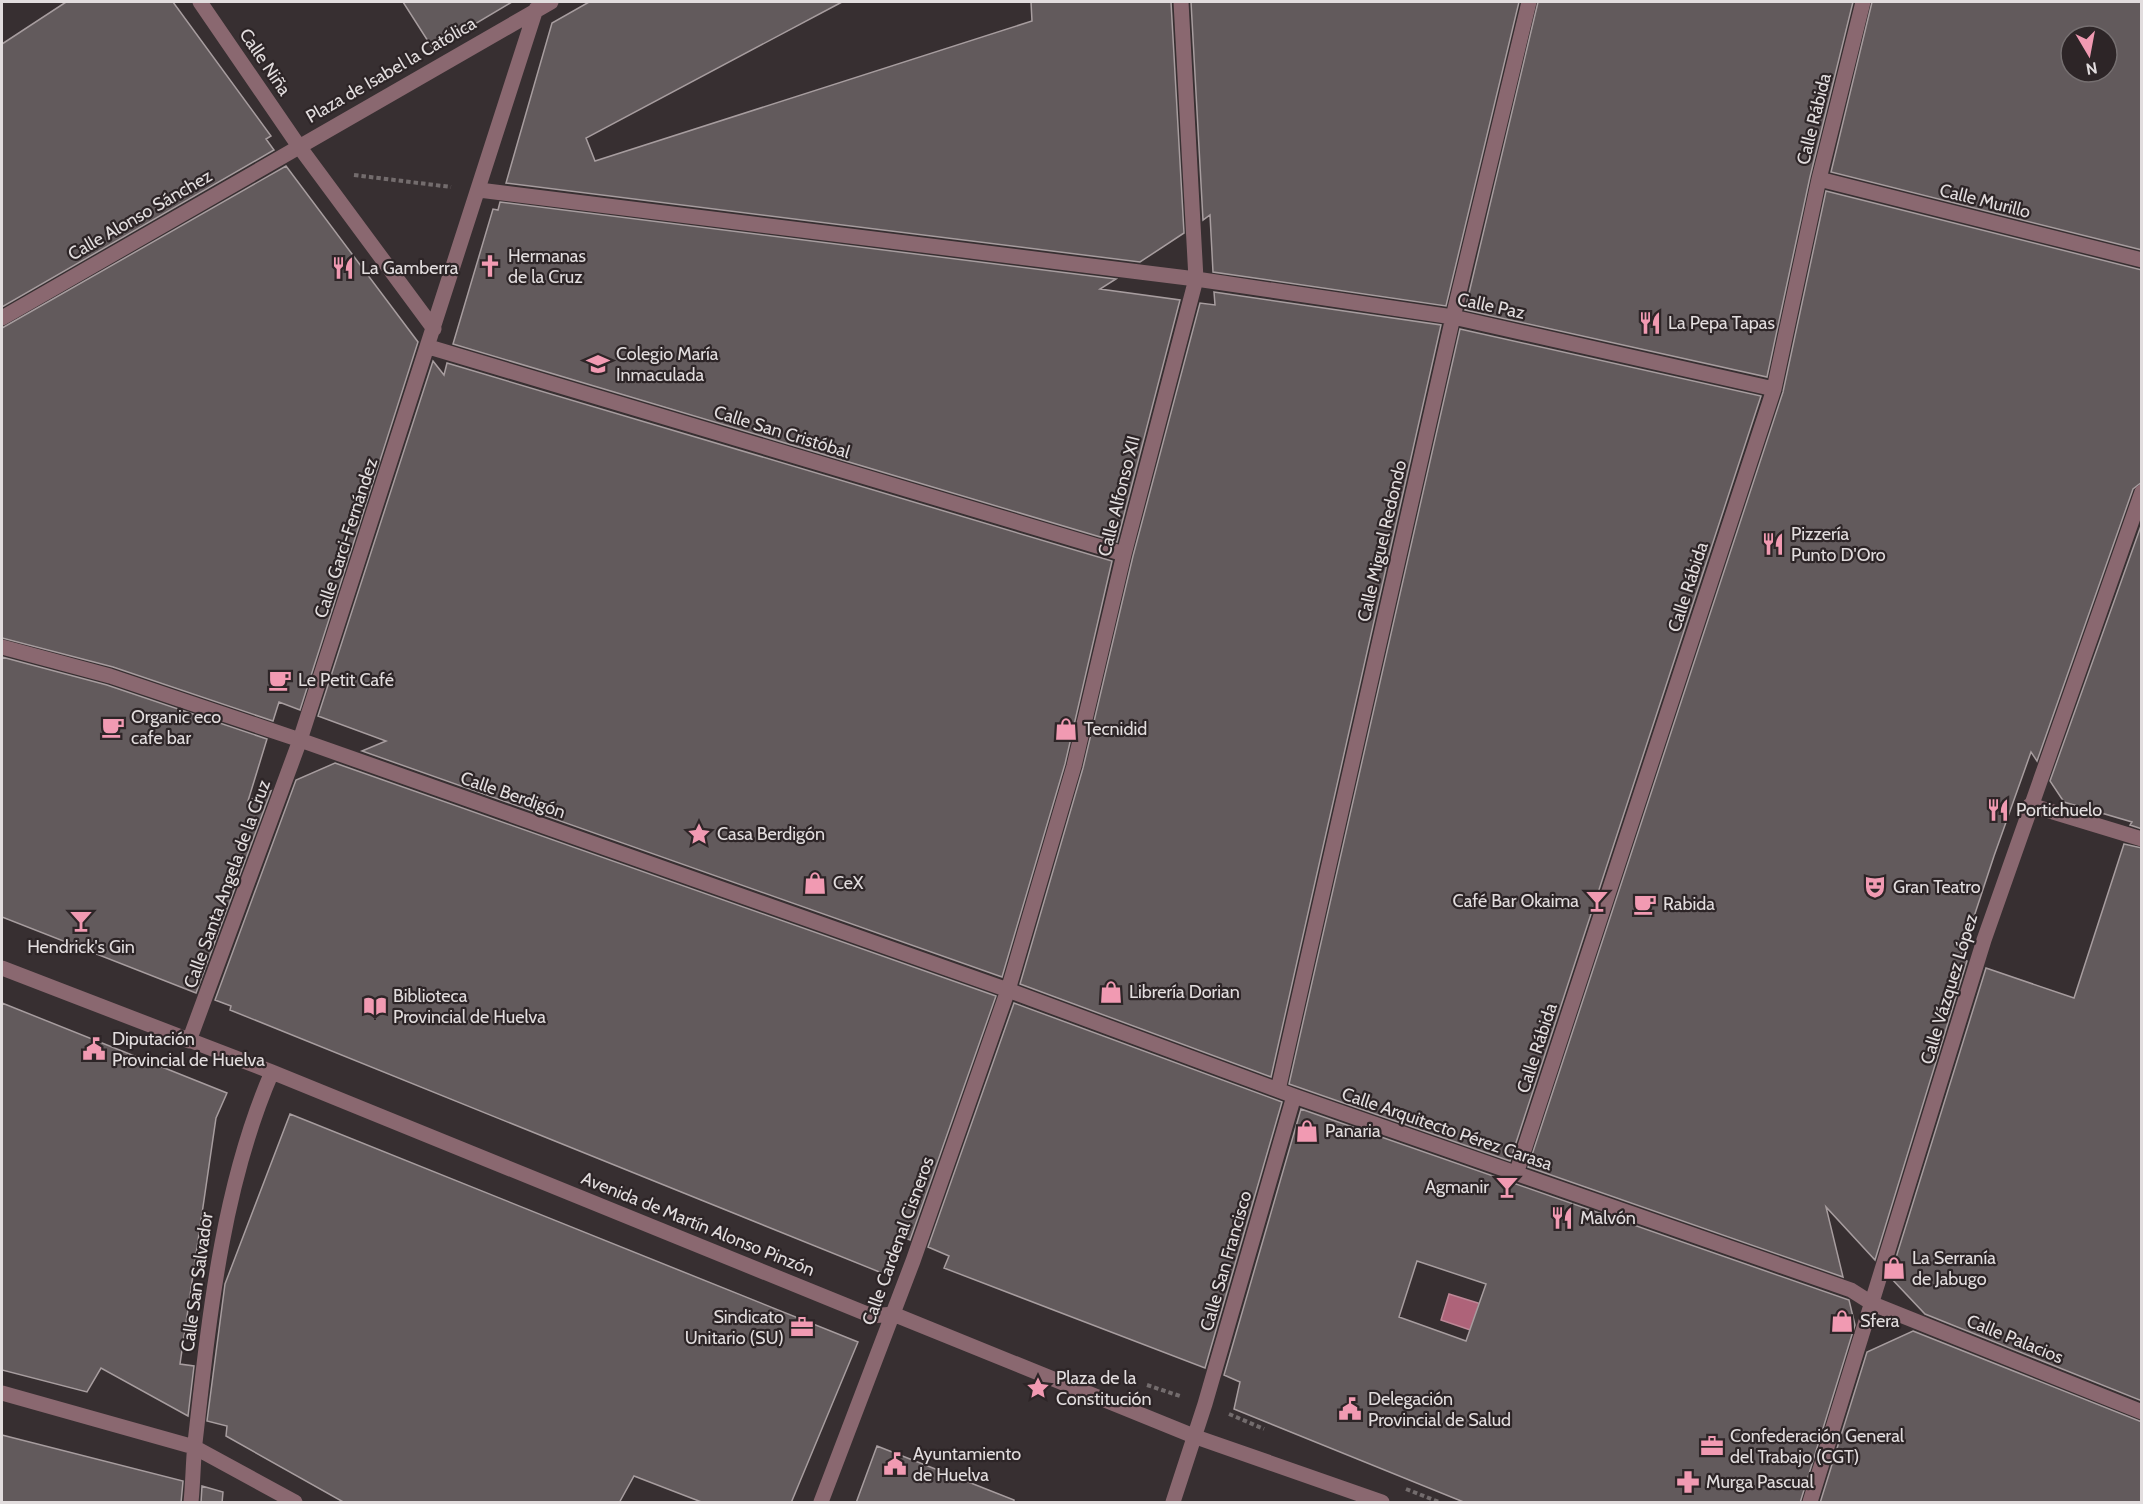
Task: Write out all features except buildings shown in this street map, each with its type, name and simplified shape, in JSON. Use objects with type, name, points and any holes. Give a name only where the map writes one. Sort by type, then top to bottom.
[{"type":"street","name":"Calle Niña","points":[[200,2],[298,145]]},
{"type":"street","name":"Plaza de Isabel la Católica","points":[[434,329],[298,145],[551,2]]},
{"type":"street","name":"Calle Alfonso XII","points":[[1008,990],[1074,766],[1124,554],[1196,279],[1181,2]]},
{"type":"street","name":"Calle Miguel Redondo","points":[[1278,1090],[1453,317],[1529,2]]},
{"type":"street","name":"Calle Rábida","points":[[1516,1174],[1774,389],[1819,179],[1863,2]]},
{"type":"street","points":[[429,347],[536,9]]},
{"type":"street","name":"Calle Alonso Sánchez","points":[[2,318],[298,145]]},
{"type":"street","name":"Calle Murillo","points":[[1819,179],[2142,260]]},
{"type":"street","name":"Calle Paz","points":[[478,190],[1196,279],[1453,317],[1774,389]]},
{"type":"street","name":"Calle San Cristóbal","points":[[429,347],[1124,554]]},
{"type":"street","name":"Calle Garci-Fernández","points":[[300,740],[429,347]]},
{"type":"street","name":"Calle Vázquez López","points":[[1810,1503],[1984,940],[2142,492]]},
{"type":"street","name":"Calle Berdigón","points":[[2,647],[110,676],[300,740],[1008,990]]},
{"type":"street","name":"Calle Santa Angela de la Cruz","points":[[189,1041],[300,740]]},
{"type":"street","points":[[2030,805],[2142,839]]},
{"type":"street","name":"Avenida de Martín Alonso Pinzón","points":[[2,968],[272,1072],[872,1316],[893,1314],[1196,1437],[1382,1503]]},
{"type":"street","name":"Calle Arquitecto Pérez Carasa","points":[[1008,990],[1294,1096],[1851,1290],[1873,1304]]},
{"type":"street","name":"Calle Cardenal Cisneros","points":[[820,1503],[893,1314],[1008,990]]},
{"type":"street","name":"Calle San Salvador","points":[[191,1503],[194,1447],[227,1206],[257,1105],[272,1072]]},
{"type":"street","name":"Calle San Francisco","points":[[1173,1503],[1196,1437],[1294,1096]]},
{"type":"street","name":"Calle Palacios","points":[[1873,1304],[2142,1412]]},
{"type":"street","points":[[2,1393],[194,1447],[295,1503]]},
{"type":"path","points":[[326,183],[340,174],[478,190]]},
{"type":"shaded area","points":[[1449,1294],[1494,1308],[1485,1335],[1441,1320]]},
{"type":"place","name":"Hermanas de la Cruz","points":[[490,266]]},
{"type":"place","name":"La Gamberra","points":[[343,268]]},
{"type":"place","name":"La Pepa Tapas","points":[[1650,323]]},
{"type":"place","name":"Colegio María Inmaculada","points":[[598,364]]},
{"type":"place","name":"Pizzería Punto D'Oro","points":[[1773,544]]},
{"type":"place","name":"Le Petit Café","points":[[280,680]]},
{"type":"place","name":"Organic eco cafe bar","points":[[113,727]]},
{"type":"place","name":"Tecnidid","points":[[1066,729]]},
{"type":"place","name":"Portichuelo","points":[[1998,810]]},
{"type":"place","name":"Casa Berdigón","points":[[699,834]]},
{"type":"place","name":"CeX","points":[[815,883]]},
{"type":"place","name":"Gran Teatro","points":[[1875,887]]},
{"type":"place","name":"Café Bar Okaima","points":[[1597,901]]},
{"type":"place","name":"Rabida","points":[[1645,904]]},
{"type":"place","name":"Hendrick's Gin","points":[[81,921]]},
{"type":"place","name":"Librería Dorian","points":[[1111,992]]},
{"type":"place","name":"Biblioteca Provincial de Huelva","points":[[375,1006]]},
{"type":"place","name":"Diputación Provincial de Huelva","points":[[94,1049]]},
{"type":"place","name":"Panaria","points":[[1307,1131]]},
{"type":"place","name":"Agmanir","points":[[1507,1187]]},
{"type":"place","name":"Malvón","points":[[1562,1218]]},
{"type":"place","name":"La Serranía de Jabugo","points":[[1894,1268]]},
{"type":"place","name":"Sfera","points":[[1842,1321]]},
{"type":"place","name":"Sindicato Unitario (SU)","points":[[802,1327]]},
{"type":"place","name":"Plaza de la Constitución","points":[[1038,1388]]},
{"type":"place","name":"Delegación Provincial de Salud","points":[[1350,1409]]},
{"type":"place","name":"Confederación General del Trabajo (CGT)","points":[[1712,1446]]},
{"type":"place","name":"Ayuntamiento de Huelva","points":[[895,1464]]},
{"type":"place","name":"Murga Pascual","points":[[1688,1482]]}]
